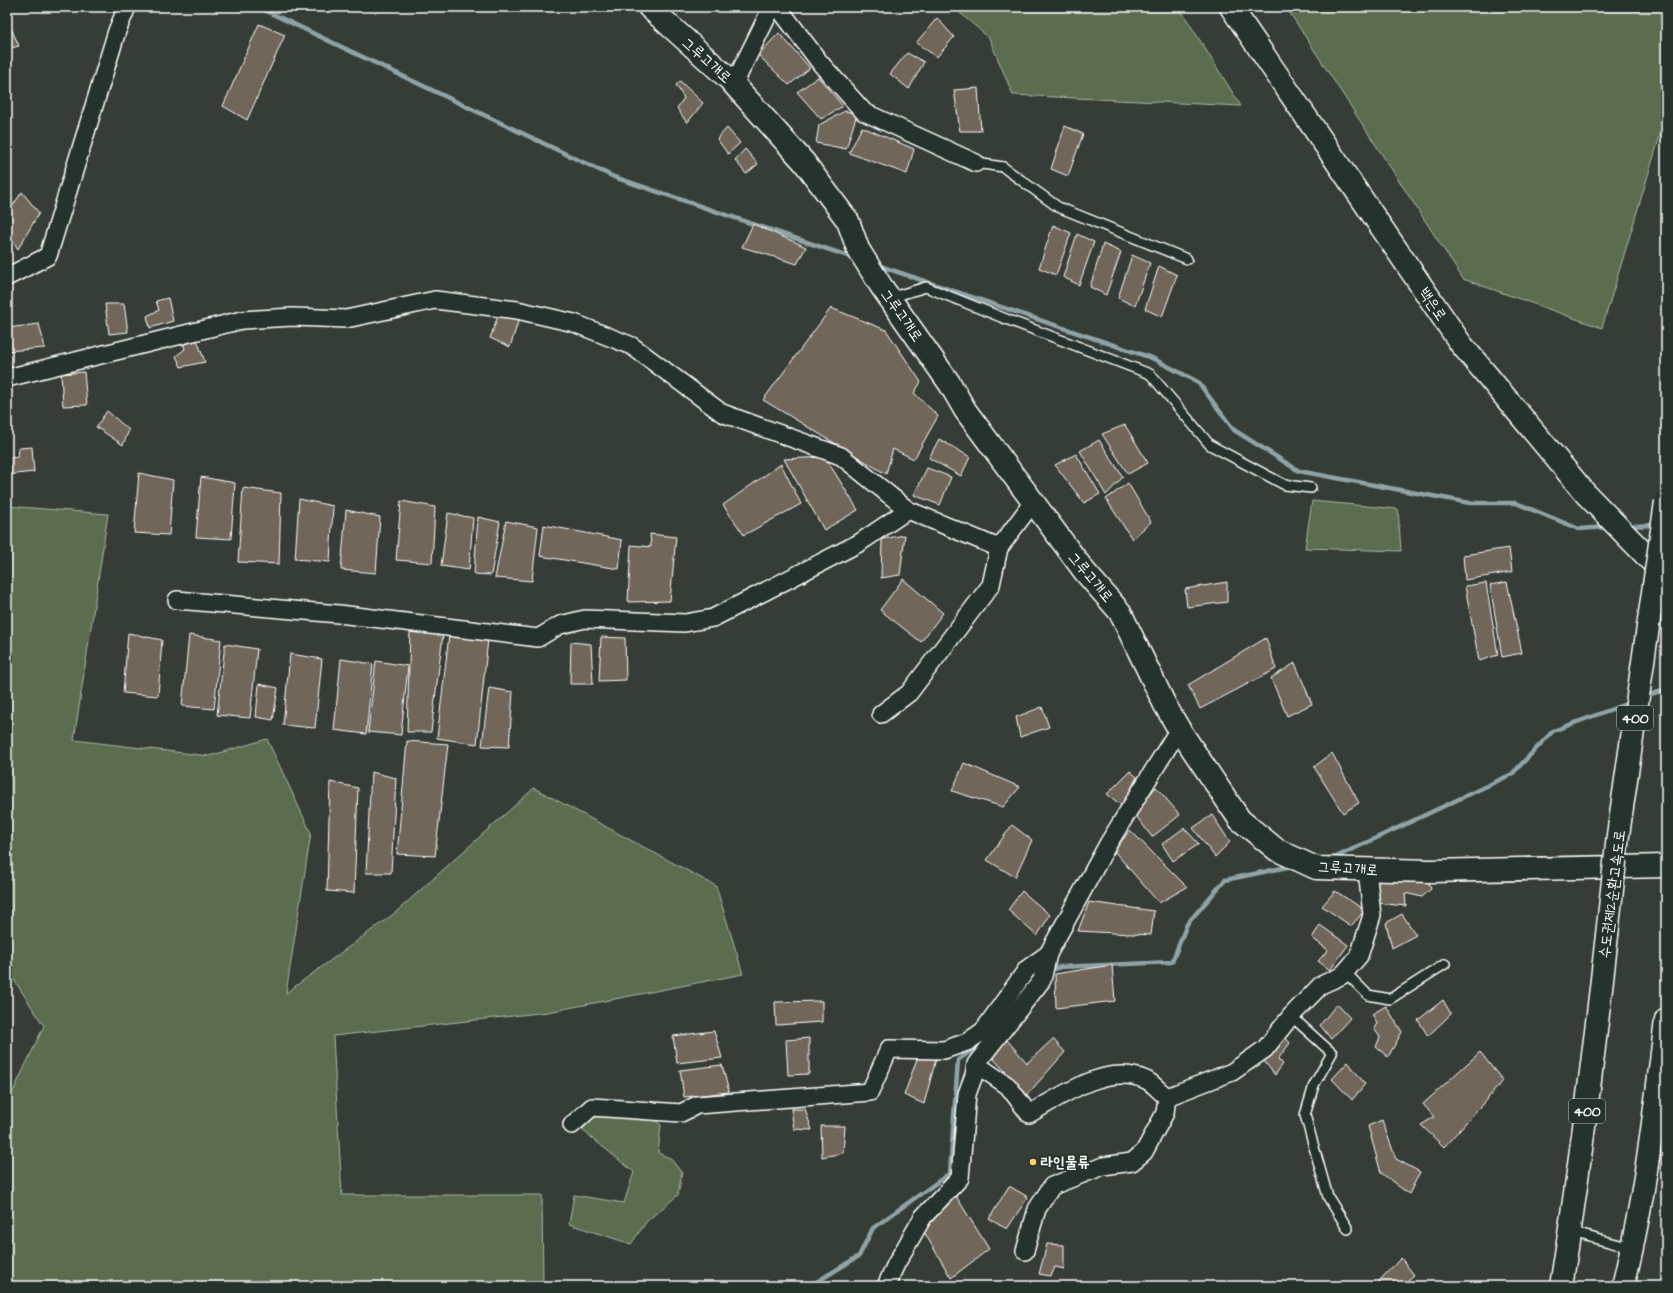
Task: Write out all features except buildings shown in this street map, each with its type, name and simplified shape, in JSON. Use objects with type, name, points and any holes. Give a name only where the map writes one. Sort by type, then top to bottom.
[{"type":"main road","name":"그루고개로","points":[[649,7],[734,84],[804,162],[848,221],[858,249],[885,292],[950,384],[965,410],[1085,572],[1120,612],[1165,705],[1179,729],[1240,820],[1277,850],[1316,868],[1431,871],[1666,866]]},
{"type":"main road","name":"백은로","points":[[1231,7],[1461,344],[1585,493],[1663,574]]},
{"type":"main road","name":"수도권제2순환고속도로","points":[[1561,1286],[1570,1232],[1592,1067],[1618,835],[1666,502]]},
{"type":"main road","points":[[1623,1286],[1632,1248],[1653,1132],[1666,1020]]},
{"type":"street","points":[[7,277],[48,256],[117,31],[127,7]]},
{"type":"street","points":[[734,84],[772,7]]},
{"type":"street","points":[[778,7],[821,64],[864,112],[976,163]]},
{"type":"street","points":[[7,378],[242,320],[293,317],[346,319],[435,300],[517,310],[574,323],[632,346],[722,413],[841,456],[908,510],[999,548]]},
{"type":"street","points":[[881,714],[909,693],[991,585],[999,548],[1034,502]]},
{"type":"street","points":[[177,600],[339,614],[538,638],[560,625],[586,619],[685,624],[713,618],[859,543],[908,510]]},
{"type":"street","points":[[886,1286],[896,1264],[923,1217],[960,1178],[967,1094],[974,1075],[976,1064],[1042,980],[1047,958],[1108,844],[1179,729]]},
{"type":"street","points":[[1167,1098],[1232,1072],[1265,1049],[1291,1016],[1321,984],[1341,976],[1345,972],[1359,956],[1372,915],[1367,870]]},
{"type":"street","points":[[572,1125],[592,1107],[681,1113],[698,1105],[870,1092],[889,1048],[944,1050],[967,1042],[983,1031],[1026,969],[1047,958]]},
{"type":"street","points":[[976,1064],[1008,1086],[1029,1114],[1088,1081],[1122,1075],[1146,1080],[1167,1098]]},
{"type":"street","points":[[1025,1251],[1037,1209],[1052,1186],[1102,1166],[1132,1162],[1144,1152],[1166,1113],[1167,1098]]},
{"type":"lane","points":[[976,163],[1003,167],[1058,207],[1187,259]]},
{"type":"lane","points":[[885,292],[926,287],[1006,320],[1150,374],[1210,445],[1285,485],[1311,488]]},
{"type":"lane","points":[[1345,972],[1368,995],[1390,999],[1445,964]]},
{"type":"lane","points":[[1291,1016],[1332,1053],[1314,1085],[1306,1115],[1328,1197],[1348,1229]]},
{"type":"lane","points":[[1570,1232],[1632,1248]]},
{"type":"green space","points":[[953,7],[1179,7],[1241,106],[1013,95],[989,38]]},
{"type":"green space","points":[[1286,7],[1666,7],[1666,128],[1662,129],[1602,328],[1463,279]]},
{"type":"green space","points":[[1312,501],[1398,509],[1401,551],[1305,548]]},
{"type":"green space","points":[[7,506],[108,514],[74,740],[209,756],[267,739],[311,833],[286,993],[395,913],[534,788],[716,886],[743,974],[548,1012],[333,1036],[342,1195],[542,1195],[543,1286],[7,1286],[7,1104],[44,1026],[7,969]]},
{"type":"green space","points":[[597,1112],[650,1116],[661,1125],[658,1153],[670,1158],[682,1173],[678,1195],[647,1221],[631,1244],[569,1224],[574,1195],[624,1203],[634,1172],[582,1130]]},
{"type":"waterway","points":[[258,7],[614,177],[854,258]]},
{"type":"waterway","points":[[877,265],[1152,358],[1198,382],[1234,430],[1299,471],[1470,503],[1516,503],[1579,529],[1608,527]]},
{"type":"waterway","points":[[1627,526],[1656,525]]},
{"type":"waterway","points":[[1644,697],[1666,689]]},
{"type":"waterway","points":[[1329,858],[1336,857],[1512,774],[1553,731],[1631,702]]},
{"type":"waterway","points":[[1048,971],[1060,967],[1172,962],[1187,924],[1225,880],[1292,866]]},
{"type":"waterway","points":[[810,1286],[859,1256],[873,1228],[950,1173],[958,1060],[981,1044],[985,1038]]},
{"type":"place","name":"라인물류","points":[[1033,1162]]}]
